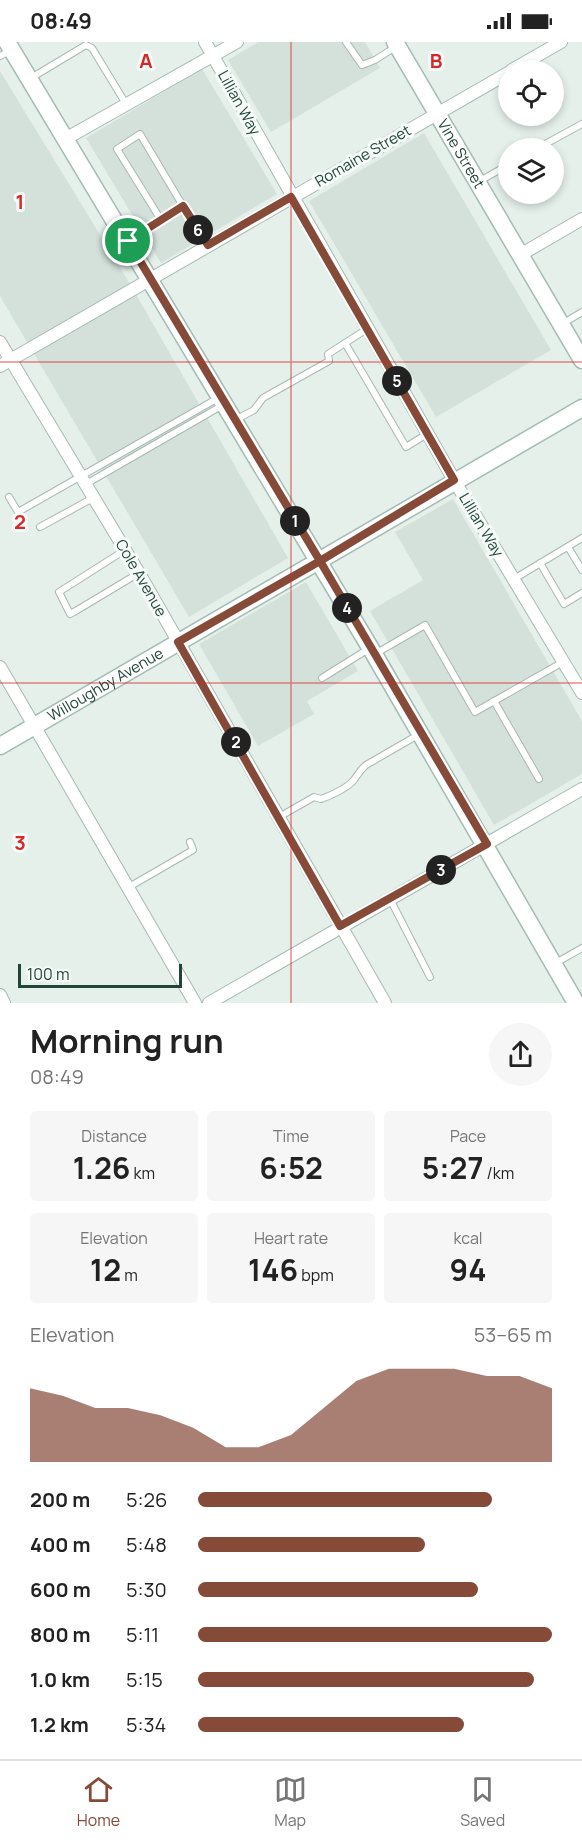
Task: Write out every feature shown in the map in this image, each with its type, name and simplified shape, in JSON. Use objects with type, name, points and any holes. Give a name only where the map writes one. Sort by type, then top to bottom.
[{"type":"main road","name":"Vine Street","points":[[397,44],[582,360]]},
{"type":"main road","points":[[6,49],[30,78],[67,138],[320,561],[487,844],[576,1003]]},
{"type":"main road","name":"Willoughby Avenue","points":[[0,746],[320,561],[454,480],[582,408]]},
{"type":"street","name":"Lillian Way","points":[[205,42],[427,434],[582,693]]},
{"type":"street","points":[[67,138],[237,42]]},
{"type":"street","name":"Romaine Street","points":[[530,60],[561,42]]},
{"type":"street","name":"Romaine Street","points":[[5,362],[498,79]]},
{"type":"street","points":[[520,255],[582,219]]},
{"type":"street","name":"Cole Avenue","points":[[0,342],[5,362],[139,573],[385,1003]]},
{"type":"street","points":[[0,667],[195,1003]]},
{"type":"street","points":[[208,1003],[582,789]]},
{"type":"street","points":[[0,995],[4,1003]]},
{"type":"lane","points":[[346,42],[356,60],[362,65],[375,60],[397,44]]},
{"type":"lane","points":[[30,78],[86,45],[92,48],[126,104]]},
{"type":"lane","points":[[556,138],[582,124]]},
{"type":"lane","points":[[161,220],[117,148],[140,134],[208,245]]},
{"type":"lane","points":[[477,182],[498,170]]},
{"type":"lane","points":[[128,241],[183,206]]},
{"type":"lane","points":[[561,325],[582,312]]},
{"type":"lane","points":[[235,421],[254,410],[263,398],[329,361],[328,354],[367,329]]},
{"type":"lane","points":[[345,343],[406,447],[427,434]]},
{"type":"lane","points":[[9,497],[18,512],[82,480],[223,400]]},
{"type":"lane","points":[[40,527],[93,498]]},
{"type":"lane","points":[[513,579],[582,538]]},
{"type":"lane","points":[[568,547],[582,570]]},
{"type":"lane","points":[[125,550],[59,592],[67,611],[70,614],[74,612],[139,573]]},
{"type":"lane","points":[[540,564],[564,604],[582,593]]},
{"type":"lane","points":[[321,678],[425,625],[475,712],[563,661]]},
{"type":"lane","points":[[494,701],[539,779]]},
{"type":"lane","points":[[279,817],[314,797],[327,797],[353,781],[358,771],[421,733]]},
{"type":"lane","points":[[129,887],[194,850],[190,842]]},
{"type":"lane","points":[[390,898],[430,977]]},
{"type":"lane","points":[[554,964],[582,948]]},
{"type":"shaded area","points":[[258,42],[365,42],[380,68],[271,132],[228,60]]},
{"type":"shaded area","points":[[202,69],[277,194],[161,263],[86,138]]},
{"type":"shaded area","points":[[0,71],[127,279],[288,558],[189,617],[0,296]]},
{"type":"shaded area","points":[[424,133],[551,350],[436,417],[309,201]]},
{"type":"shaded area","points":[[453,499],[582,721],[582,774],[494,825],[370,611],[423,580],[395,532]]},
{"type":"shaded area","points":[[306,582],[358,671],[307,701],[314,714],[258,746],[199,644]]},
{"type":"route","points":[[128,241],[183,206],[208,245],[291,197],[454,480],[320,561],[487,844],[340,926],[178,642],[320,561],[128,241]]}]
